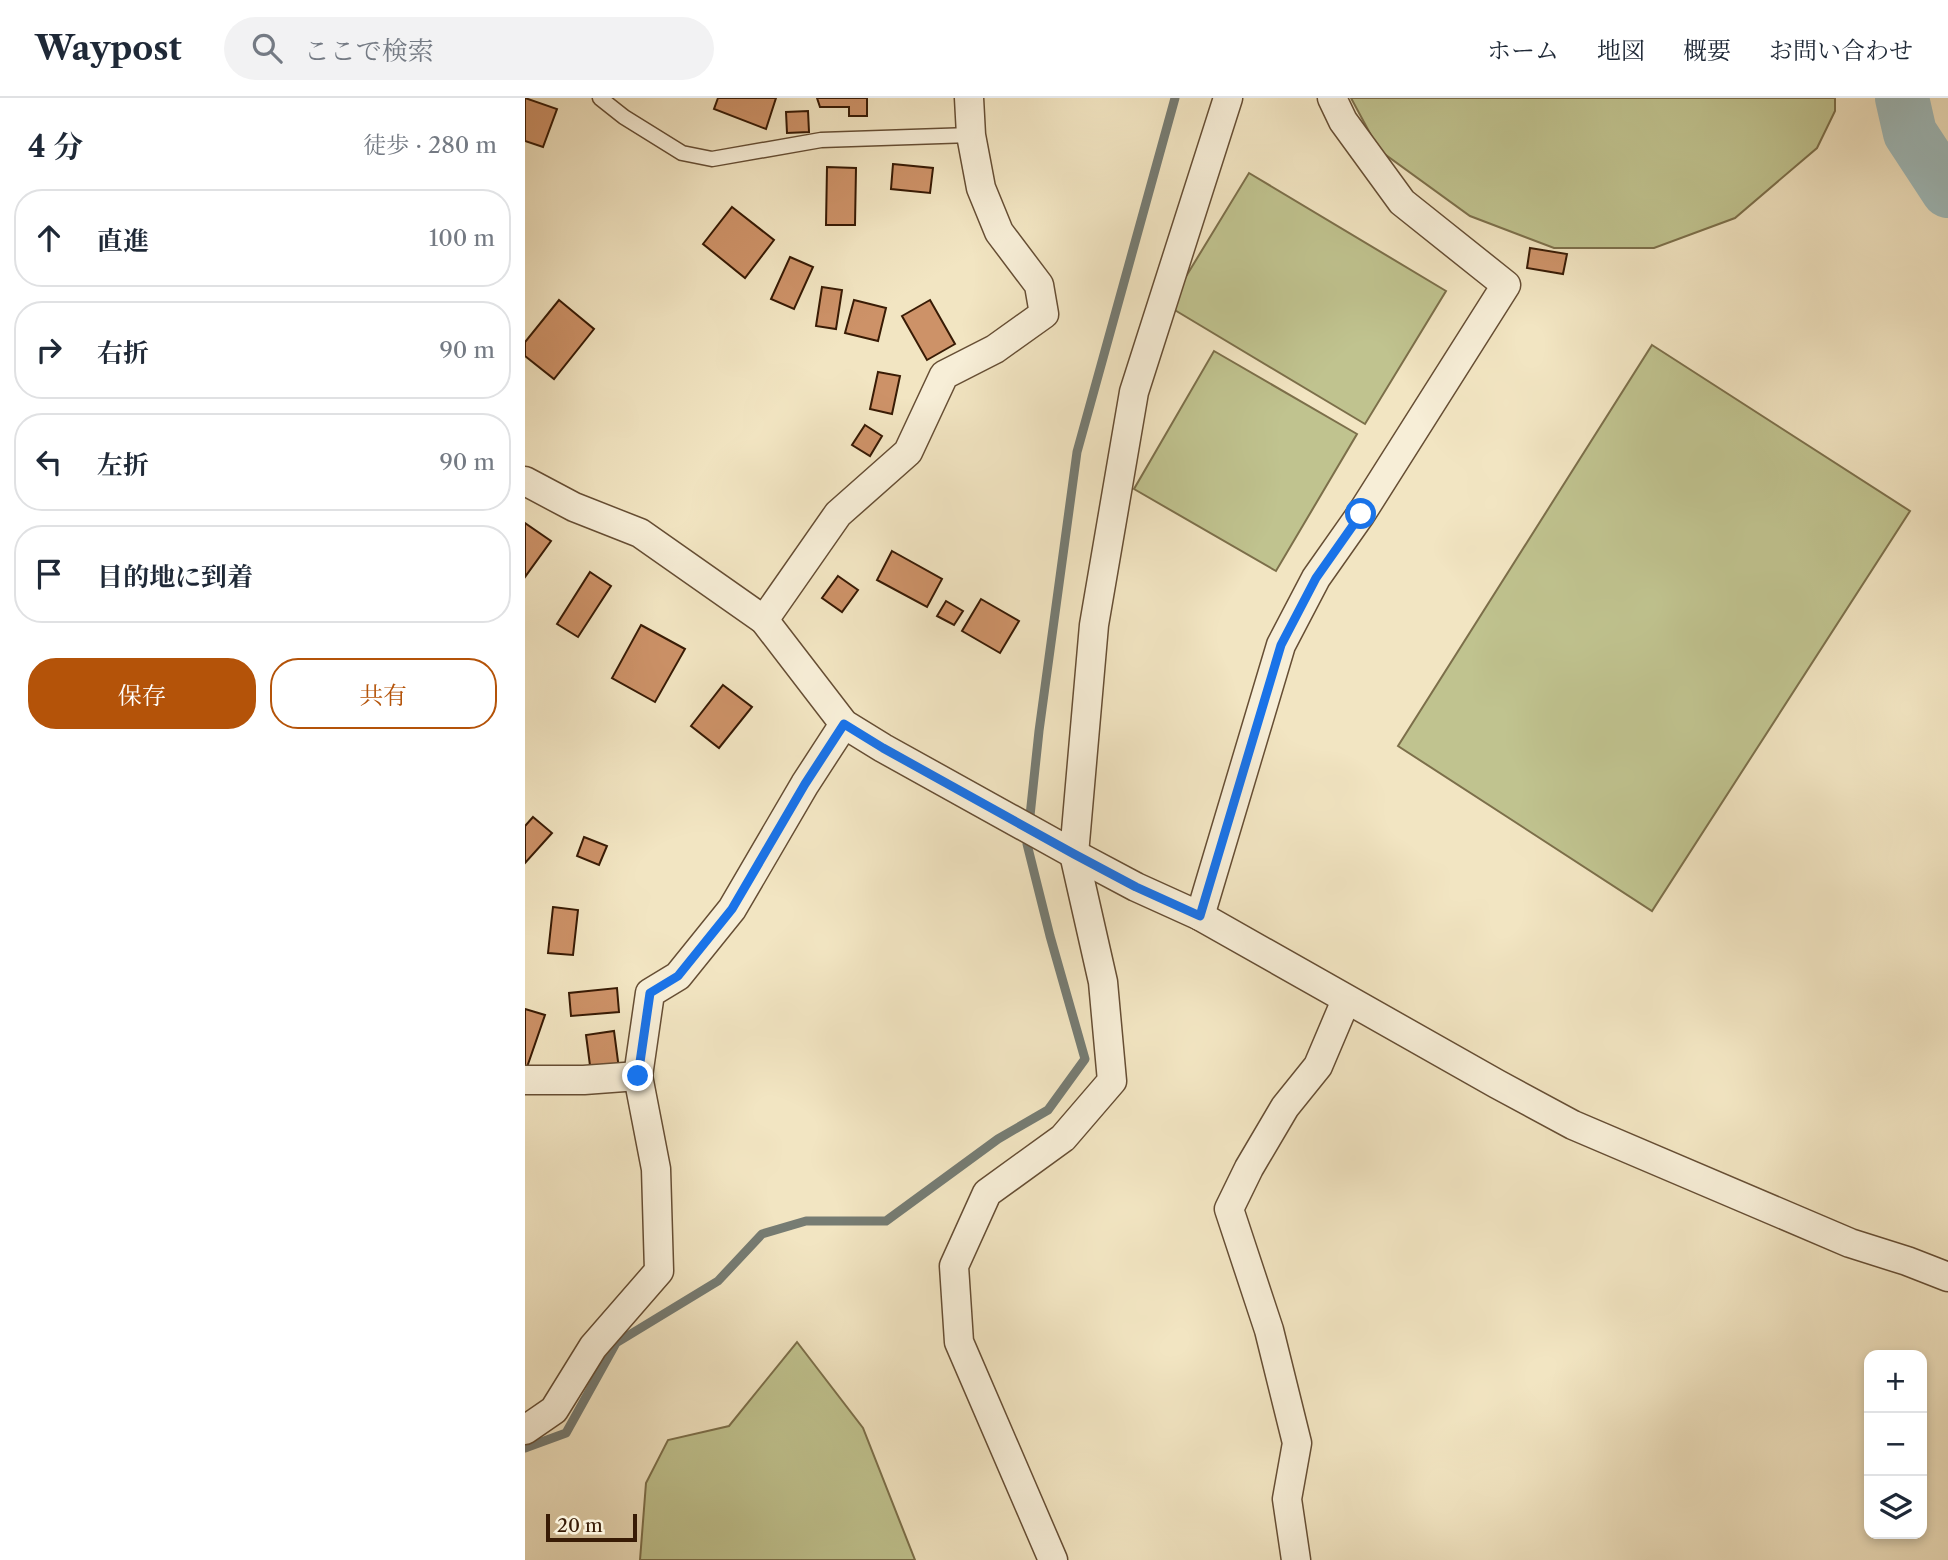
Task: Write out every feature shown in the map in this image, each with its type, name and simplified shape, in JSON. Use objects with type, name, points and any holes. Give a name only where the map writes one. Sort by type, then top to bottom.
[{"type":"street","points":[[764,620],[838,514],[908,452],[944,375],[995,349],[1044,314],[1039,285],[999,233],[981,188],[971,135],[969,98]]},
{"type":"street","points":[[1053,1560],[959,1342],[954,1266],[987,1193],[1063,1138],[1112,1081],[1103,982],[1074,854],[1094,625],[1134,392],[1228,98]]},
{"type":"street","points":[[1200,916],[1281,645],[1316,578],[1361,514],[1506,285],[1402,202],[1343,121],[1332,98]]},
{"type":"street","points":[[525,481],[574,507],[640,533],[764,620],[844,724],[883,748],[1136,887],[1200,916],[1573,1125],[1850,1243],[1948,1277]]},
{"type":"street","points":[[525,1430],[554,1410],[593,1347],[659,1271],[656,1169],[638,1076],[650,993],[678,976],[732,909],[805,784],[844,724]]},
{"type":"street","points":[[1296,1560],[1287,1499],[1297,1443],[1269,1330],[1229,1209],[1249,1168],[1285,1107],[1318,1066],[1346,1000]]},
{"type":"street","points":[[525,1080],[585,1080],[638,1076]]},
{"type":"lane","points":[[600,98],[624,117],[682,153],[712,159],[821,140],[971,135]]},
{"type":"green space","points":[[1351,98],[1835,98],[1835,111],[1817,148],[1735,218],[1654,248],[1554,248],[1470,216],[1379,150]]},
{"type":"green space","points":[[1249,173],[1446,291],[1365,424],[1168,306]]},
{"type":"green space","points":[[1652,345],[1910,511],[1652,911],[1398,746]]},
{"type":"green space","points":[[1214,351],[1357,434],[1276,571],[1134,489]]},
{"type":"green space","points":[[797,1342],[863,1428],[915,1560],[640,1560],[646,1483],[668,1440],[729,1426]]},
{"type":"building","points":[[525,98],[557,109],[543,147],[525,141]]},
{"type":"building","points":[[718,98],[776,98],[766,129],[714,109]]},
{"type":"building","points":[[817,98],[867,98],[867,116],[849,116],[849,107],[820,107]]},
{"type":"building","points":[[808,111],[809,132],[787,133],[786,112]]},
{"type":"building","points":[[893,164],[933,168],[930,193],[891,189]]},
{"type":"building","points":[[827,167],[856,168],[855,225],[826,225]]},
{"type":"building","points":[[732,207],[774,240],[745,278],[703,244]]},
{"type":"building","points":[[1530,248],[1567,254],[1563,274],[1527,268]]},
{"type":"building","points":[[790,257],[813,267],[794,309],[771,299]]},
{"type":"building","points":[[822,287],[842,290],[836,329],[816,326]]},
{"type":"building","points":[[559,300],[594,329],[554,379],[525,356],[525,342]]},
{"type":"building","points":[[854,300],[886,308],[878,341],[845,333]]},
{"type":"building","points":[[930,300],[955,344],[927,360],[902,316]]},
{"type":"building","points":[[878,372],[900,376],[892,414],[870,409]]},
{"type":"building","points":[[865,425],[882,436],[870,456],[852,445]]},
{"type":"building","points":[[525,523],[551,541],[525,577]]},
{"type":"building","points":[[892,551],[942,579],[927,607],[877,580]]},
{"type":"building","points":[[590,572],[611,586],[578,637],[557,624]]},
{"type":"building","points":[[838,576],[858,590],[842,612],[822,598]]},
{"type":"building","points":[[981,599],[1019,621],[1000,653],[962,631]]},
{"type":"building","points":[[946,601],[963,611],[954,625],[937,616]]},
{"type":"building","points":[[641,625],[685,649],[655,702],[612,678]]},
{"type":"building","points":[[723,685],[752,707],[719,748],[691,726]]},
{"type":"building","points":[[533,817],[552,833],[525,863],[525,826]]},
{"type":"building","points":[[584,837],[607,846],[599,865],[577,856]]},
{"type":"building","points":[[553,907],[578,910],[573,955],[548,953]]},
{"type":"building","points":[[617,988],[619,1012],[571,1016],[569,993]]},
{"type":"building","points":[[525,1009],[545,1015],[526,1070],[525,1070]]},
{"type":"building","points":[[614,1031],[619,1069],[591,1073],[586,1035]]},
{"type":"waterway","points":[[525,1448],[566,1433],[616,1343],[718,1281],[762,1234],[806,1221],[886,1221],[998,1139],[1048,1110],[1085,1059],[1027,844],[1039,731],[1077,452],[1175,98]]},
{"type":"waterway","points":[[1902,98],[1910,133],[1948,191]]},
{"type":"route","points":[[638,1076],[650,993],[678,976],[732,909],[805,784],[844,724],[1074,854],[1136,887],[1200,916],[1281,645],[1316,578],[1361,514]]}]
